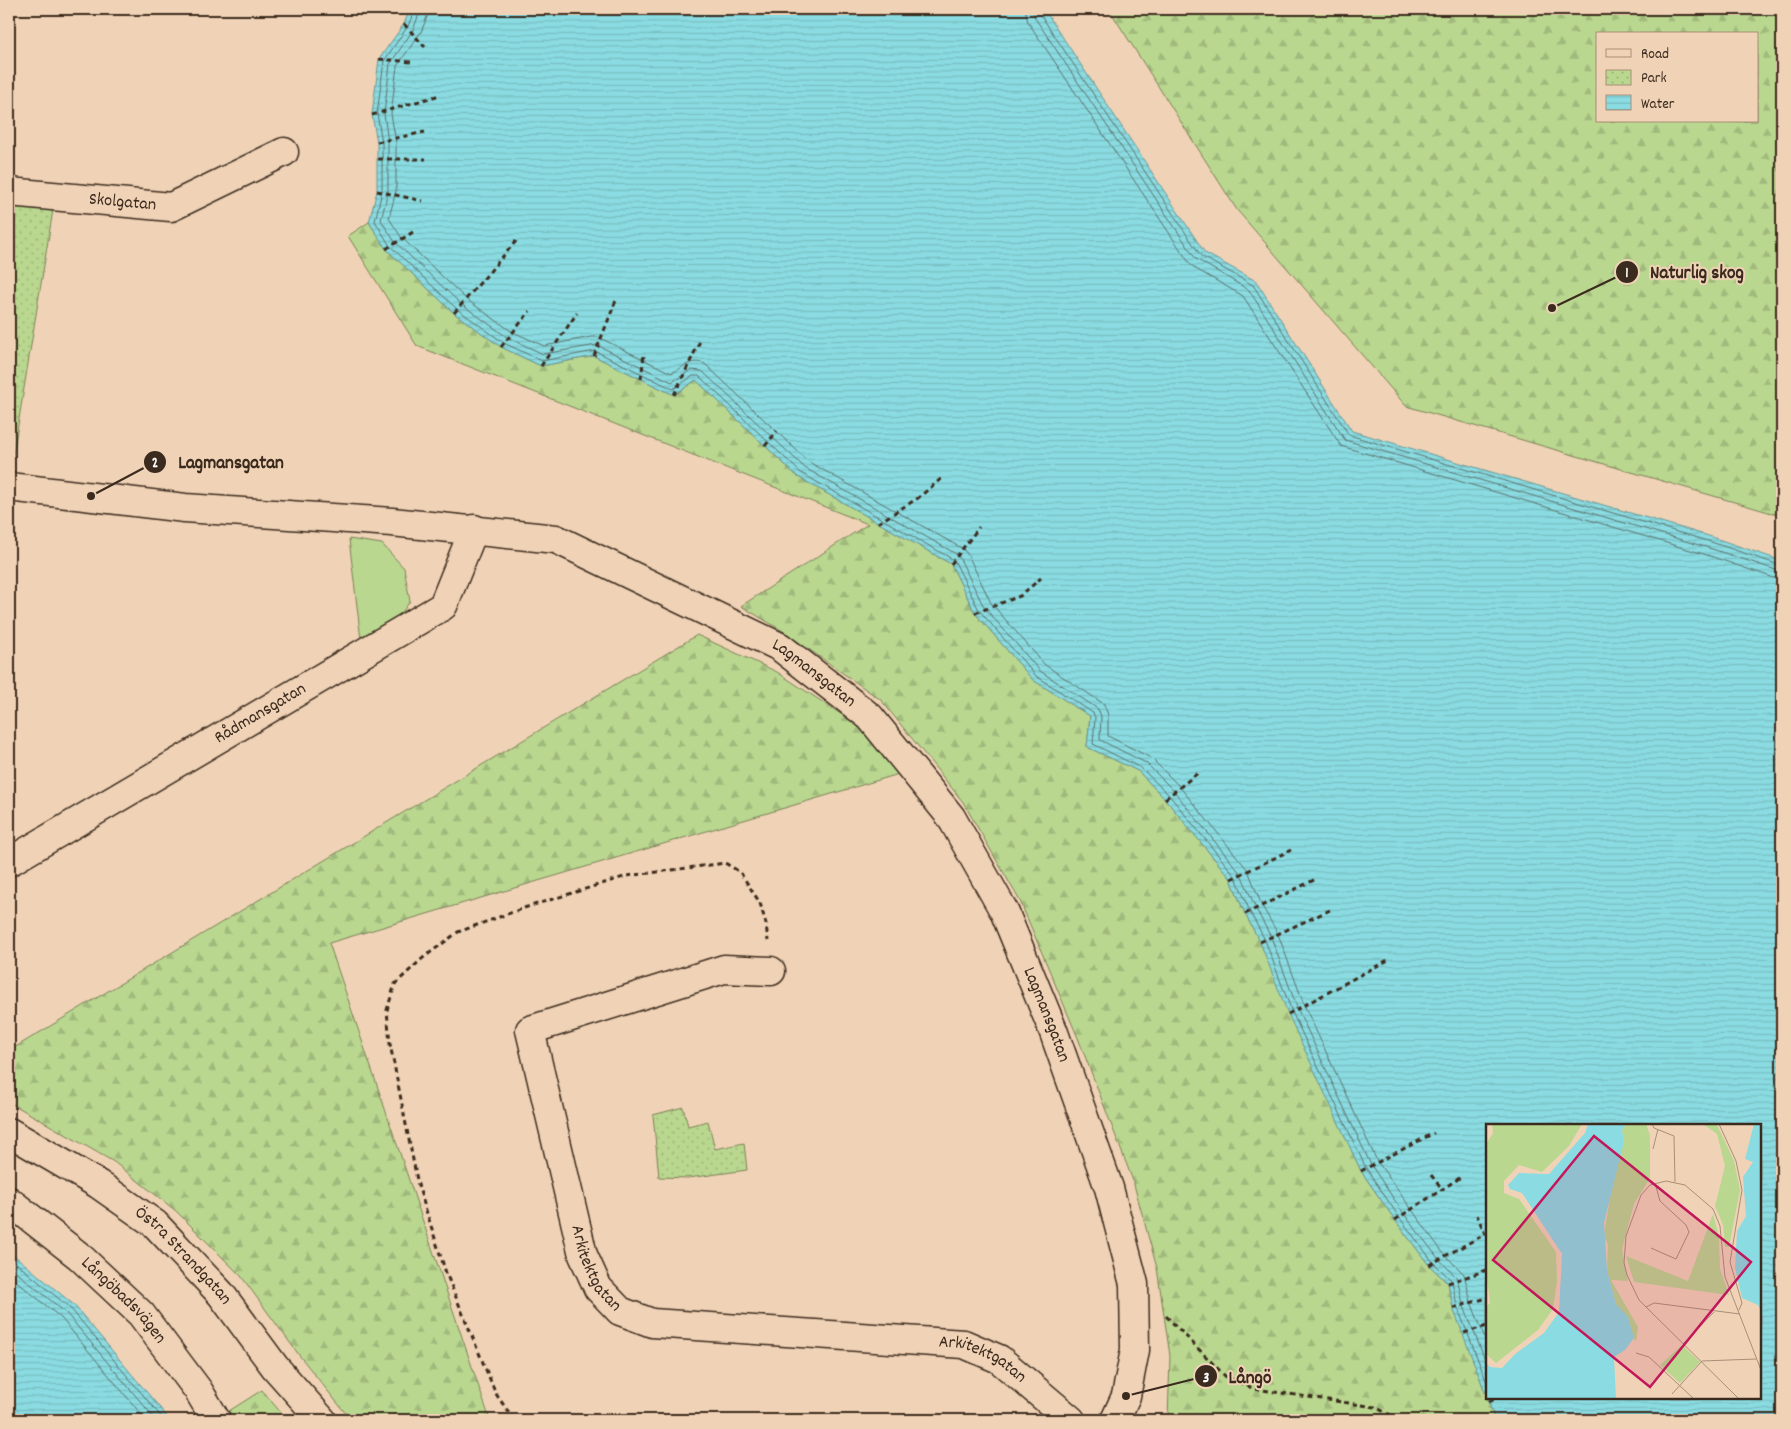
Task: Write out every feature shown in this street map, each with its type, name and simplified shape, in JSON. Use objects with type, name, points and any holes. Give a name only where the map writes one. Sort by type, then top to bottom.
[{"type":"street","name":"Skolgatan","points":[[9,192],[171,207],[284,152]]},
{"type":"street","name":"Lagmansgatan","points":[[9,486],[185,508],[392,522],[556,539],[780,647],[870,717],[951,817],[1004,911],[1053,1030],[1110,1188],[1134,1284],[1135,1350],[1126,1396],[1115,1420]]},
{"type":"street","name":"Rådmansgatan","points":[[9,862],[443,606],[474,529]]},
{"type":"street","name":"Arkitektgatan","points":[[771,971],[724,969],[530,1030],[584,1255],[598,1288],[620,1311],[652,1323],[964,1344],[999,1359],[1071,1420]]},
{"type":"street","name":"Östra Strandgatan","points":[[9,1132],[98,1184],[155,1224],[221,1294],[275,1367],[322,1420]]},
{"type":"street","name":"Långöbadsvägen","points":[[9,1201],[79,1256],[141,1314],[198,1390],[216,1420]]},
{"type":"path","points":[[404,24],[425,47]]},
{"type":"path","points":[[379,59],[412,62]]},
{"type":"path","points":[[372,115],[440,95]]},
{"type":"path","points":[[377,142],[425,132]]},
{"type":"path","points":[[378,159],[426,159]]},
{"type":"path","points":[[377,191],[423,201]]},
{"type":"path","points":[[386,249],[413,232]]},
{"type":"path","points":[[454,313],[517,240]]},
{"type":"path","points":[[594,356],[618,298]]},
{"type":"path","points":[[501,347],[530,312]]},
{"type":"path","points":[[541,366],[577,313]]},
{"type":"path","points":[[674,395],[700,341]]},
{"type":"path","points":[[641,379],[644,355]]},
{"type":"path","points":[[765,446],[777,432]]},
{"type":"path","points":[[878,523],[918,498],[942,478]]},
{"type":"path","points":[[951,564],[979,527]]},
{"type":"path","points":[[975,613],[1020,596],[1041,578]]},
{"type":"path","points":[[1165,799],[1198,772]]},
{"type":"path","points":[[1232,879],[1291,850]]},
{"type":"path","points":[[1245,914],[1316,879]]},
{"type":"path","points":[[1260,942],[1330,910]]},
{"type":"path","points":[[1288,1014],[1388,960]]},
{"type":"path","points":[[1361,1171],[1434,1133]]},
{"type":"path","points":[[1431,1175],[1442,1189]]},
{"type":"path","points":[[1395,1220],[1461,1177]]},
{"type":"path","points":[[1429,1265],[1485,1234],[1477,1215]]},
{"type":"path","points":[[1448,1284],[1486,1270]]},
{"type":"path","points":[[1134,1284],[1226,1377],[1255,1389],[1375,1407],[1400,1420]]},
{"type":"path","points":[[1453,1308],[1486,1298]]},
{"type":"path","points":[[1464,1334],[1486,1326]]},
{"type":"path","points":[[1489,1402],[1495,1399]]},
{"type":"green space","points":[[1109,9],[1782,9],[1782,516],[1406,406],[1237,210]]},
{"type":"green space","points":[[9,207],[53,210],[11,468],[9,468]]},
{"type":"green space","points":[[369,222],[386,249],[454,313],[501,347],[541,366],[594,356],[674,395],[696,380],[798,477],[951,564],[975,613],[1033,680],[1090,716],[1087,747],[1138,771],[1165,799],[1231,879],[1361,1171],[1429,1265],[1448,1283],[1453,1308],[1464,1333],[1495,1420],[1168,1420],[1170,1356],[1157,1268],[1133,1181],[1078,1038],[1020,901],[963,802],[881,700],[783,631],[741,606],[868,524],[417,346],[348,236]]},
{"type":"green space","points":[[349,539],[382,544],[404,568],[410,601],[394,624],[361,640]]},
{"type":"green space","points":[[697,635],[777,672],[859,726],[899,774],[329,943],[490,1420],[351,1420],[299,1355],[241,1276],[176,1211],[114,1162],[9,1102],[9,1051]]},
{"type":"green space","points":[[683,1107],[688,1126],[708,1121],[715,1149],[744,1143],[747,1170],[688,1178],[659,1177],[653,1115]]},
{"type":"green space","points":[[262,1390],[287,1420],[234,1420],[229,1411]]},
{"type":"water","points":[[410,9],[1044,9],[1205,253],[1256,281],[1352,431],[1712,537],[1782,561],[1782,1420],[1495,1420],[1487,1399],[1761,1399],[1761,1124],[1486,1124],[1486,1394],[1453,1308],[1448,1283],[1429,1265],[1361,1171],[1288,1014],[1260,942],[1245,914],[1231,879],[1165,799],[1138,771],[1087,747],[1090,716],[1033,680],[975,613],[951,564],[798,477],[696,380],[674,395],[594,356],[541,366],[501,347],[454,313],[386,249],[369,222],[377,191],[377,142],[372,115],[379,59],[404,24]]},
{"type":"water","points":[[9,1251],[74,1305],[170,1420],[9,1420]]},
{"type":"place","name":"Naturlig skog","points":[[1552,308]]},
{"type":"place","name":"Lagmansgatan","points":[[91,496]]},
{"type":"place","name":"Långö","points":[[1126,1396]]}]
